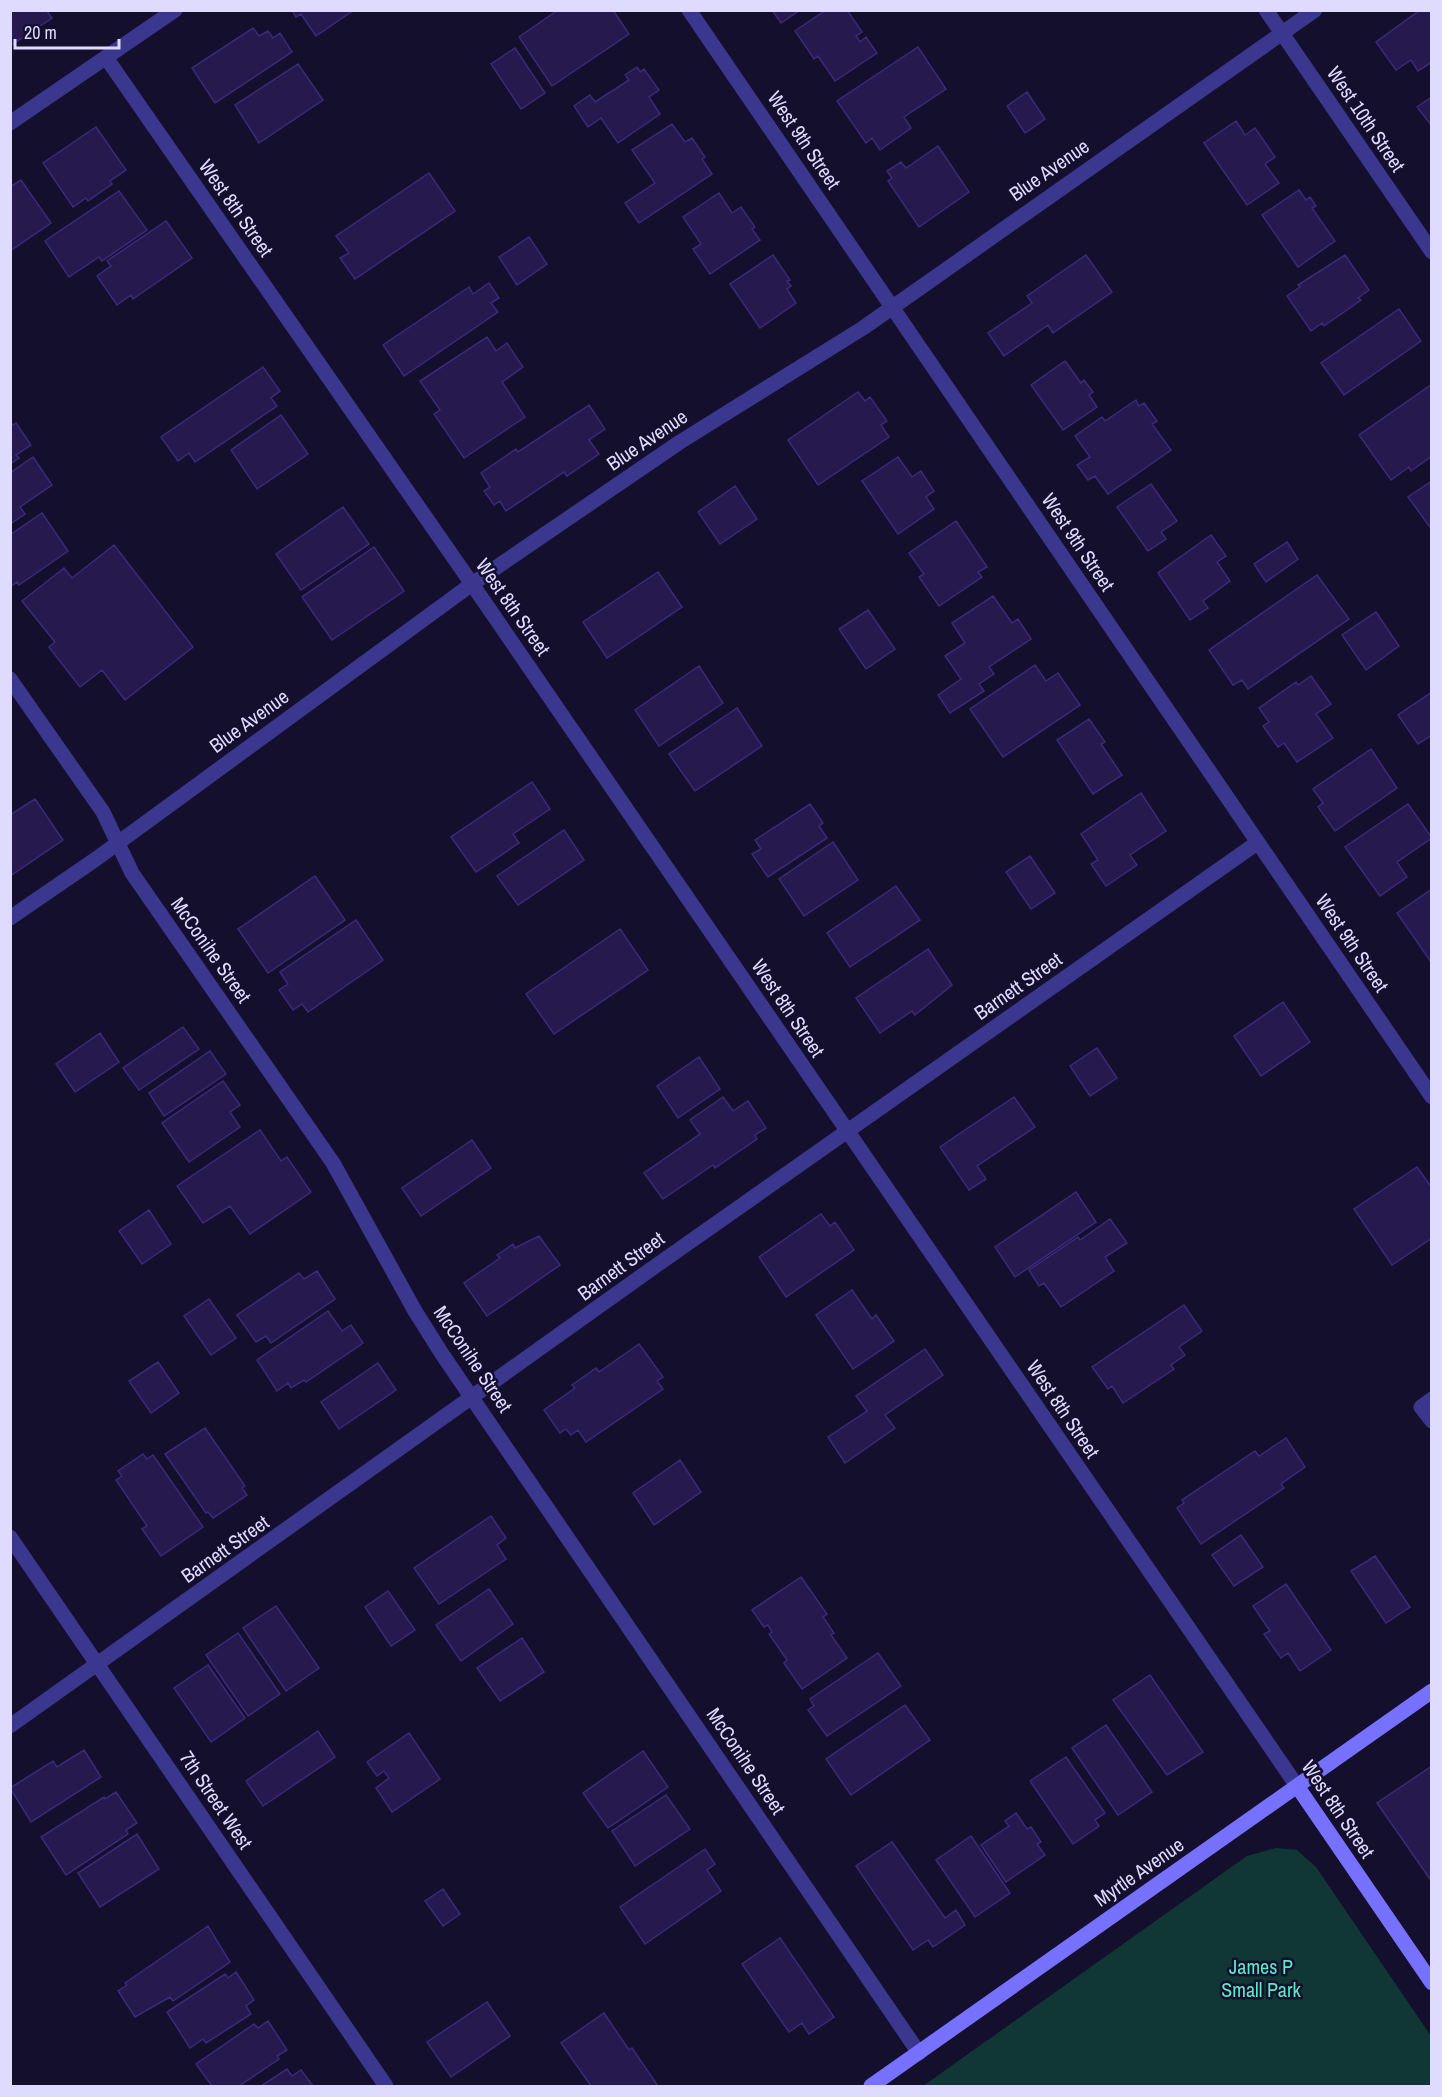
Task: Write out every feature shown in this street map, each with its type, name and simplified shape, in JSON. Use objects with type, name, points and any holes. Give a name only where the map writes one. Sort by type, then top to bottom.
[{"type":"main road","name":"Myrtle Avenue","points":[[871,2086],[1431,1691]]},
{"type":"main road","name":"West 8th Street","points":[[1297,1786],[1431,1983]]},
{"type":"street","points":[[10,123],[107,59],[175,10]]},
{"type":"street","name":"West 9th Street","points":[[689,10],[1431,1097]]},
{"type":"street","name":"West 10th Street","points":[[1266,10],[1431,252]]},
{"type":"street","name":"Blue Avenue","points":[[10,918],[118,843],[472,584],[680,442],[863,328],[1315,10]]},
{"type":"street","name":"West 8th Street","points":[[107,59],[472,584],[1297,1786]]},
{"type":"street","name":"McConihe Street","points":[[10,679],[103,812],[132,873],[333,1163],[415,1311],[919,2053]]},
{"type":"street","name":"Barnett Street","points":[[10,1726],[1257,843]]},
{"type":"street","points":[[1431,1399],[1421,1407],[1431,1421]]},
{"type":"street","name":"7th Street West","points":[[10,1538],[386,2086]]},
{"type":"green space","name":"James P Small Park","points":[[1276,1848],[1297,1850],[1316,1867],[1431,2036],[1431,2086],[923,2086],[1247,1856]]},
{"type":"building","points":[[10,10],[46,10],[52,18],[10,46]]},
{"type":"building","points":[[292,10],[354,10],[316,36],[301,14],[296,17]]},
{"type":"building","points":[[558,10],[613,10],[629,34],[552,86],[519,37]]},
{"type":"building","points":[[772,10],[800,10],[781,23]]},
{"type":"building","points":[[826,10],[847,10],[862,32],[856,36],[860,42],[866,37],[877,53],[835,81],[818,56],[814,59],[795,31]]},
{"type":"building","points":[[1420,10],[1432,10],[1432,62],[1418,71],[1411,60],[1396,70],[1376,42]]},
{"type":"building","points":[[253,28],[259,36],[268,31],[273,38],[280,33],[292,52],[215,103],[192,68]]},
{"type":"building","points":[[918,47],[946,89],[904,117],[911,128],[880,150],[872,138],[866,143],[837,101]]},
{"type":"building","points":[[515,48],[545,93],[521,109],[491,64]]},
{"type":"building","points":[[298,64],[323,100],[259,143],[235,105]]},
{"type":"building","points":[[637,67],[640,72],[644,69],[659,90],[649,97],[660,114],[618,143],[601,118],[588,127],[574,106],[590,95],[595,102],[629,80],[625,75]]},
{"type":"building","points":[[1027,92],[1045,119],[1025,133],[1007,106]]},
{"type":"building","points":[[1432,97],[1432,126],[1417,107]]},
{"type":"building","points":[[1236,121],[1245,135],[1255,128],[1275,157],[1265,164],[1279,183],[1247,205],[1204,143]]},
{"type":"building","points":[[672,124],[685,142],[692,138],[705,157],[702,159],[712,174],[639,223],[625,203],[655,183],[632,150]]},
{"type":"building","points":[[96,127],[126,170],[110,181],[112,184],[88,201],[86,198],[73,207],[43,163]]},
{"type":"building","points":[[938,146],[969,192],[919,227],[888,181],[892,178],[887,171],[901,162],[906,168]]},
{"type":"building","points":[[429,173],[455,211],[355,279],[340,258],[349,253],[336,236]]},
{"type":"building","points":[[21,180],[51,223],[10,251],[10,187]]},
{"type":"building","points":[[1299,190],[1306,200],[1310,197],[1316,206],[1312,208],[1335,241],[1298,267],[1262,215]]},
{"type":"building","points":[[119,191],[147,230],[102,261],[99,257],[69,277],[45,241]]},
{"type":"building","points":[[719,193],[732,213],[741,207],[755,227],[752,229],[760,240],[710,274],[693,249],[701,244],[683,217]]},
{"type":"building","points":[[166,221],[192,258],[133,299],[131,295],[117,305],[97,276],[111,266],[107,261]]},
{"type":"building","points":[[529,237],[547,264],[517,285],[499,257]]},
{"type":"building","points":[[773,255],[790,280],[787,281],[791,286],[787,289],[796,303],[760,328],[730,284]]},
{"type":"building","points":[[1086,255],[1112,292],[1053,333],[1048,325],[1004,356],[988,333],[1032,303],[1027,296]]},
{"type":"building","points":[[1345,255],[1369,290],[1358,298],[1361,300],[1324,326],[1322,323],[1311,331],[1287,296],[1300,287],[1298,285]]},
{"type":"building","points":[[489,283],[499,298],[491,303],[498,312],[404,376],[383,345],[469,287],[473,294]]},
{"type":"building","points":[[1399,309],[1421,341],[1344,395],[1321,363]]},
{"type":"building","points":[[487,337],[496,351],[507,343],[523,367],[502,382],[525,417],[464,458],[434,414],[440,410],[420,381]]},
{"type":"building","points":[[1065,361],[1081,383],[1084,380],[1093,392],[1089,395],[1097,407],[1063,430],[1031,385]]},
{"type":"building","points":[[263,367],[280,391],[271,398],[277,406],[195,462],[189,453],[178,461],[161,437]]},
{"type":"building","points":[[1431,385],[1432,456],[1411,471],[1409,467],[1391,480],[1359,435]]},
{"type":"building","points":[[858,392],[865,401],[870,397],[887,421],[881,425],[889,437],[818,485],[788,440]]},
{"type":"building","points":[[1136,400],[1139,406],[1144,403],[1157,421],[1152,424],[1171,450],[1108,494],[1095,476],[1088,480],[1077,465],[1090,457],[1075,436],[1102,417],[1105,421]]},
{"type":"building","points":[[589,405],[605,429],[589,440],[599,454],[567,476],[564,472],[506,511],[500,501],[494,505],[484,491],[490,487],[481,473],[516,449],[518,452]]},
{"type":"building","points":[[281,415],[308,454],[257,489],[231,450]]},
{"type":"building","points":[[10,421],[13,425],[16,423],[31,445],[16,455],[19,458],[10,464]]},
{"type":"building","points":[[33,457],[52,485],[20,507],[25,514],[10,524],[10,473]]},
{"type":"building","points":[[898,457],[912,477],[921,471],[934,491],[926,497],[934,509],[898,534],[862,481]]},
{"type":"building","points":[[1432,481],[1432,530],[1408,497]]},
{"type":"building","points":[[1151,484],[1177,521],[1161,532],[1166,539],[1148,551],[1117,507]]},
{"type":"building","points":[[735,486],[757,519],[720,544],[698,512]]},
{"type":"building","points":[[343,507],[369,544],[301,590],[276,554]]},
{"type":"building","points":[[42,513],[68,551],[19,585],[17,582],[10,587],[10,535]]},
{"type":"building","points":[[956,521],[987,567],[978,572],[982,577],[939,606],[919,577],[924,574],[909,553]]},
{"type":"building","points":[[1211,535],[1226,556],[1217,562],[1230,581],[1203,601],[1208,608],[1190,620],[1158,573]]},
{"type":"building","points":[[1287,542],[1298,559],[1266,582],[1254,564]]},
{"type":"building","points":[[114,545],[193,647],[125,700],[102,670],[80,687],[49,647],[55,642],[22,601],[64,568],[72,578]]},
{"type":"building","points":[[374,547],[404,591],[332,640],[302,597]]},
{"type":"building","points":[[658,572],[682,607],[607,658],[583,622]]},
{"type":"building","points":[[1317,575],[1349,619],[1248,689],[1242,680],[1233,685],[1209,650]]},
{"type":"building","points":[[993,596],[1012,623],[1018,619],[1031,639],[989,667],[994,674],[979,684],[984,691],[950,713],[938,695],[961,679],[945,656],[965,643],[952,623]]},
{"type":"building","points":[[868,610],[895,649],[866,669],[839,629]]},
{"type":"building","points":[[1376,612],[1399,646],[1366,670],[1342,635]]},
{"type":"building","points":[[1035,665],[1046,681],[1058,673],[1080,705],[1003,757],[970,709]]},
{"type":"building","points":[[699,666],[723,703],[659,746],[635,710]]},
{"type":"building","points":[[1311,676],[1331,704],[1316,714],[1333,738],[1297,762],[1284,743],[1278,747],[1263,726],[1269,722],[1259,708],[1296,682],[1298,685]]},
{"type":"building","points":[[1432,692],[1432,735],[1418,744],[1398,715]]},
{"type":"building","points":[[737,708],[762,746],[695,791],[669,754]]},
{"type":"building","points":[[1089,719],[1105,742],[1101,744],[1122,775],[1093,794],[1057,740]]},
{"type":"building","points":[[1371,749],[1397,788],[1335,831],[1318,807],[1323,803],[1313,789]]},
{"type":"building","points":[[532,782],[550,809],[513,834],[519,843],[476,872],[451,837]]},
{"type":"building","points":[[1141,793],[1166,831],[1130,855],[1137,865],[1106,886],[1091,864],[1098,860],[1081,834]]},
{"type":"building","points":[[35,799],[63,840],[10,876],[10,815]]},
{"type":"building","points":[[810,804],[823,823],[819,826],[827,838],[768,877],[752,854],[761,849],[755,840]]},
{"type":"building","points":[[1408,804],[1432,838],[1397,862],[1407,877],[1380,896],[1345,847]]},
{"type":"building","points":[[564,830],[584,860],[518,905],[497,876]]},
{"type":"building","points":[[833,842],[858,880],[804,916],[779,879]]},
{"type":"building","points":[[1030,856],[1055,893],[1031,909],[1006,872]]},
{"type":"building","points":[[315,876],[345,920],[268,973],[238,929]]},
{"type":"building","points":[[896,886],[920,920],[850,967],[827,933]]},
{"type":"building","points":[[1432,889],[1432,962],[1431,962],[1397,913]]},
{"type":"building","points":[[356,920],[383,960],[308,1012],[302,1004],[293,1010],[279,990],[288,984],[280,972]]},
{"type":"building","points":[[620,929],[648,970],[554,1034],[526,994]]},
{"type":"building","points":[[928,949],[952,985],[915,1015],[912,1011],[880,1033],[856,998]]},
{"type":"building","points":[[1283,1002],[1310,1042],[1261,1076],[1234,1036]]},
{"type":"building","points":[[183,1027],[199,1049],[139,1090],[123,1068]]},
{"type":"building","points":[[100,1033],[119,1062],[75,1092],[56,1064]]},
{"type":"building","points":[[1097,1048],[1117,1078],[1090,1096],[1070,1066]]},
{"type":"building","points":[[210,1051],[226,1074],[164,1116],[149,1093]]},
{"type":"building","points":[[699,1057],[720,1089],[678,1118],[657,1086]]},
{"type":"building","points":[[223,1081],[240,1105],[230,1112],[240,1127],[189,1162],[162,1123]]},
{"type":"building","points":[[723,1097],[733,1111],[748,1101],[766,1128],[755,1135],[757,1139],[715,1168],[713,1165],[663,1199],[644,1173],[700,1134],[690,1120]]},
{"type":"building","points":[[1014,1097],[1035,1127],[977,1166],[986,1179],[969,1190],[940,1147]]},
{"type":"building","points":[[260,1130],[281,1161],[287,1157],[311,1192],[250,1234],[230,1206],[203,1223],[177,1186]]},
{"type":"building","points":[[472,1140],[491,1168],[421,1216],[402,1188]]},
{"type":"building","points":[[1417,1167],[1432,1188],[1432,1238],[1392,1265],[1354,1209]]},
{"type":"building","points":[[1076,1192],[1096,1222],[1015,1277],[995,1247]]},
{"type":"building","points":[[149,1210],[171,1244],[142,1264],[119,1231]]},
{"type":"building","points":[[821,1214],[830,1226],[835,1222],[854,1250],[786,1297],[759,1257]]},
{"type":"building","points":[[1110,1219],[1127,1243],[1105,1257],[1114,1271],[1061,1307],[1044,1283],[1039,1286],[1029,1270],[1078,1237],[1080,1240]]},
{"type":"building","points":[[539,1236],[560,1265],[487,1316],[464,1283],[500,1258],[497,1255],[513,1244],[515,1248]]},
{"type":"building","points":[[317,1271],[335,1299],[271,1343],[266,1336],[256,1342],[237,1315],[299,1273],[304,1279]]},
{"type":"building","points":[[852,1290],[872,1319],[876,1315],[894,1341],[853,1369],[816,1315]]},
{"type":"building","points":[[209,1299],[236,1338],[211,1355],[184,1316]]},
{"type":"building","points":[[1184,1305],[1202,1331],[1179,1347],[1185,1355],[1171,1365],[1174,1369],[1123,1403],[1112,1386],[1108,1389],[1092,1367]]},
{"type":"building","points":[[328,1311],[342,1331],[351,1325],[363,1343],[306,1382],[304,1380],[291,1388],[288,1383],[277,1391],[257,1360]]},
{"type":"building","points":[[639,1344],[663,1377],[657,1381],[663,1389],[586,1442],[578,1430],[571,1435],[566,1429],[560,1433],[544,1410],[575,1388],[572,1385],[596,1368],[599,1372]]},
{"type":"building","points":[[925,1349],[943,1375],[885,1415],[895,1428],[845,1463],[828,1437],[867,1411],[856,1396]]},
{"type":"building","points":[[158,1362],[179,1393],[151,1413],[129,1381]]},
{"type":"building","points":[[378,1363],[396,1390],[339,1429],[321,1402]]},
{"type":"building","points":[[205,1428],[245,1486],[242,1488],[247,1495],[213,1518],[208,1512],[206,1513],[165,1454]]},
{"type":"building","points":[[1286,1438],[1305,1467],[1281,1484],[1284,1488],[1201,1544],[1177,1508],[1184,1503],[1182,1500],[1255,1451],[1259,1456]]},
{"type":"building","points":[[143,1454],[147,1459],[153,1455],[203,1527],[161,1556],[142,1529],[147,1526],[116,1480],[122,1476],[118,1471]]},
{"type":"building","points":[[680,1460],[701,1492],[654,1525],[633,1493]]},
{"type":"building","points":[[491,1516],[506,1538],[497,1545],[506,1559],[439,1604],[414,1568]]},
{"type":"building","points":[[1241,1535],[1263,1567],[1234,1586],[1212,1555]]},
{"type":"building","points":[[1375,1556],[1410,1607],[1386,1623],[1351,1571]]},
{"type":"building","points":[[801,1577],[827,1614],[823,1617],[834,1633],[831,1635],[847,1658],[802,1689],[784,1663],[787,1660],[769,1634],[772,1632],[768,1625],[764,1627],[752,1610]]},
{"type":"building","points":[[1286,1584],[1331,1650],[1300,1671],[1288,1653],[1281,1658],[1264,1634],[1270,1631],[1253,1606]]},
{"type":"building","points":[[489,1589],[513,1624],[461,1661],[436,1625]]},
{"type":"building","points":[[388,1591],[415,1630],[391,1646],[365,1607]]},
{"type":"building","points":[[276,1606],[319,1668],[286,1691],[243,1628]]},
{"type":"building","points":[[238,1633],[280,1694],[248,1716],[206,1655]]},
{"type":"building","points":[[522,1638],[544,1672],[500,1701],[477,1668]]},
{"type":"building","points":[[878,1653],[901,1686],[827,1736],[808,1710],[814,1706],[810,1699]]},
{"type":"building","points":[[208,1665],[245,1718],[211,1742],[174,1688]]},
{"type":"building","points":[[1150,1675],[1203,1752],[1167,1775],[1113,1700]]},
{"type":"building","points":[[905,1705],[930,1740],[851,1795],[826,1759]]},
{"type":"building","points":[[1106,1725],[1152,1792],[1118,1815],[1072,1748]]},
{"type":"building","points":[[318,1731],[335,1757],[263,1806],[246,1781]]},
{"type":"building","points":[[409,1733],[440,1779],[392,1812],[376,1788],[389,1778],[384,1771],[377,1776],[367,1762]]},
{"type":"building","points":[[84,1750],[101,1777],[31,1822],[10,1788],[53,1761],[57,1767]]},
{"type":"building","points":[[643,1751],[668,1787],[608,1828],[583,1793]]},
{"type":"building","points":[[1066,1757],[1105,1813],[1095,1820],[1099,1826],[1073,1844],[1030,1781]]},
{"type":"building","points":[[1432,1766],[1432,1882],[1377,1803]]},
{"type":"building","points":[[116,1792],[137,1823],[126,1830],[128,1834],[66,1875],[41,1837],[104,1797],[105,1799]]},
{"type":"building","points":[[666,1795],[690,1829],[635,1866],[612,1831]]},
{"type":"building","points":[[1016,1813],[1027,1829],[1031,1827],[1041,1842],[1037,1844],[1045,1855],[1006,1882],[981,1845],[1009,1826],[1005,1821]]},
{"type":"building","points":[[137,1834],[159,1869],[100,1907],[78,1873]]},
{"type":"building","points":[[971,1836],[1010,1893],[975,1917],[936,1860]]},
{"type":"building","points":[[892,1842],[945,1918],[956,1910],[965,1925],[933,1947],[928,1940],[913,1950],[856,1866]]},
{"type":"building","points":[[705,1849],[715,1864],[707,1870],[721,1891],[645,1944],[620,1907]]},
{"type":"building","points":[[443,1889],[460,1914],[443,1926],[425,1901]]},
{"type":"building","points":[[208,1926],[230,1962],[173,2001],[170,1997],[135,2017],[118,1991],[127,1985],[125,1983]]},
{"type":"building","points":[[780,1938],[834,2017],[809,2034],[802,2023],[789,2032],[742,1964]]},
{"type":"building","points":[[236,1972],[254,2000],[246,2006],[251,2014],[206,2043],[203,2039],[190,2048],[167,2012],[225,1974],[228,1978]]},
{"type":"building","points":[[487,2002],[510,2036],[451,2077],[427,2042]]},
{"type":"building","points":[[604,2013],[629,2050],[632,2048],[658,2086],[591,2086],[561,2043]]},
{"type":"building","points":[[268,2021],[287,2050],[277,2056],[279,2059],[239,2086],[212,2086],[196,2064],[254,2024],[258,2028]]},
{"type":"building","points":[[287,2069],[292,2076],[301,2070],[313,2086],[261,2086]]}]
